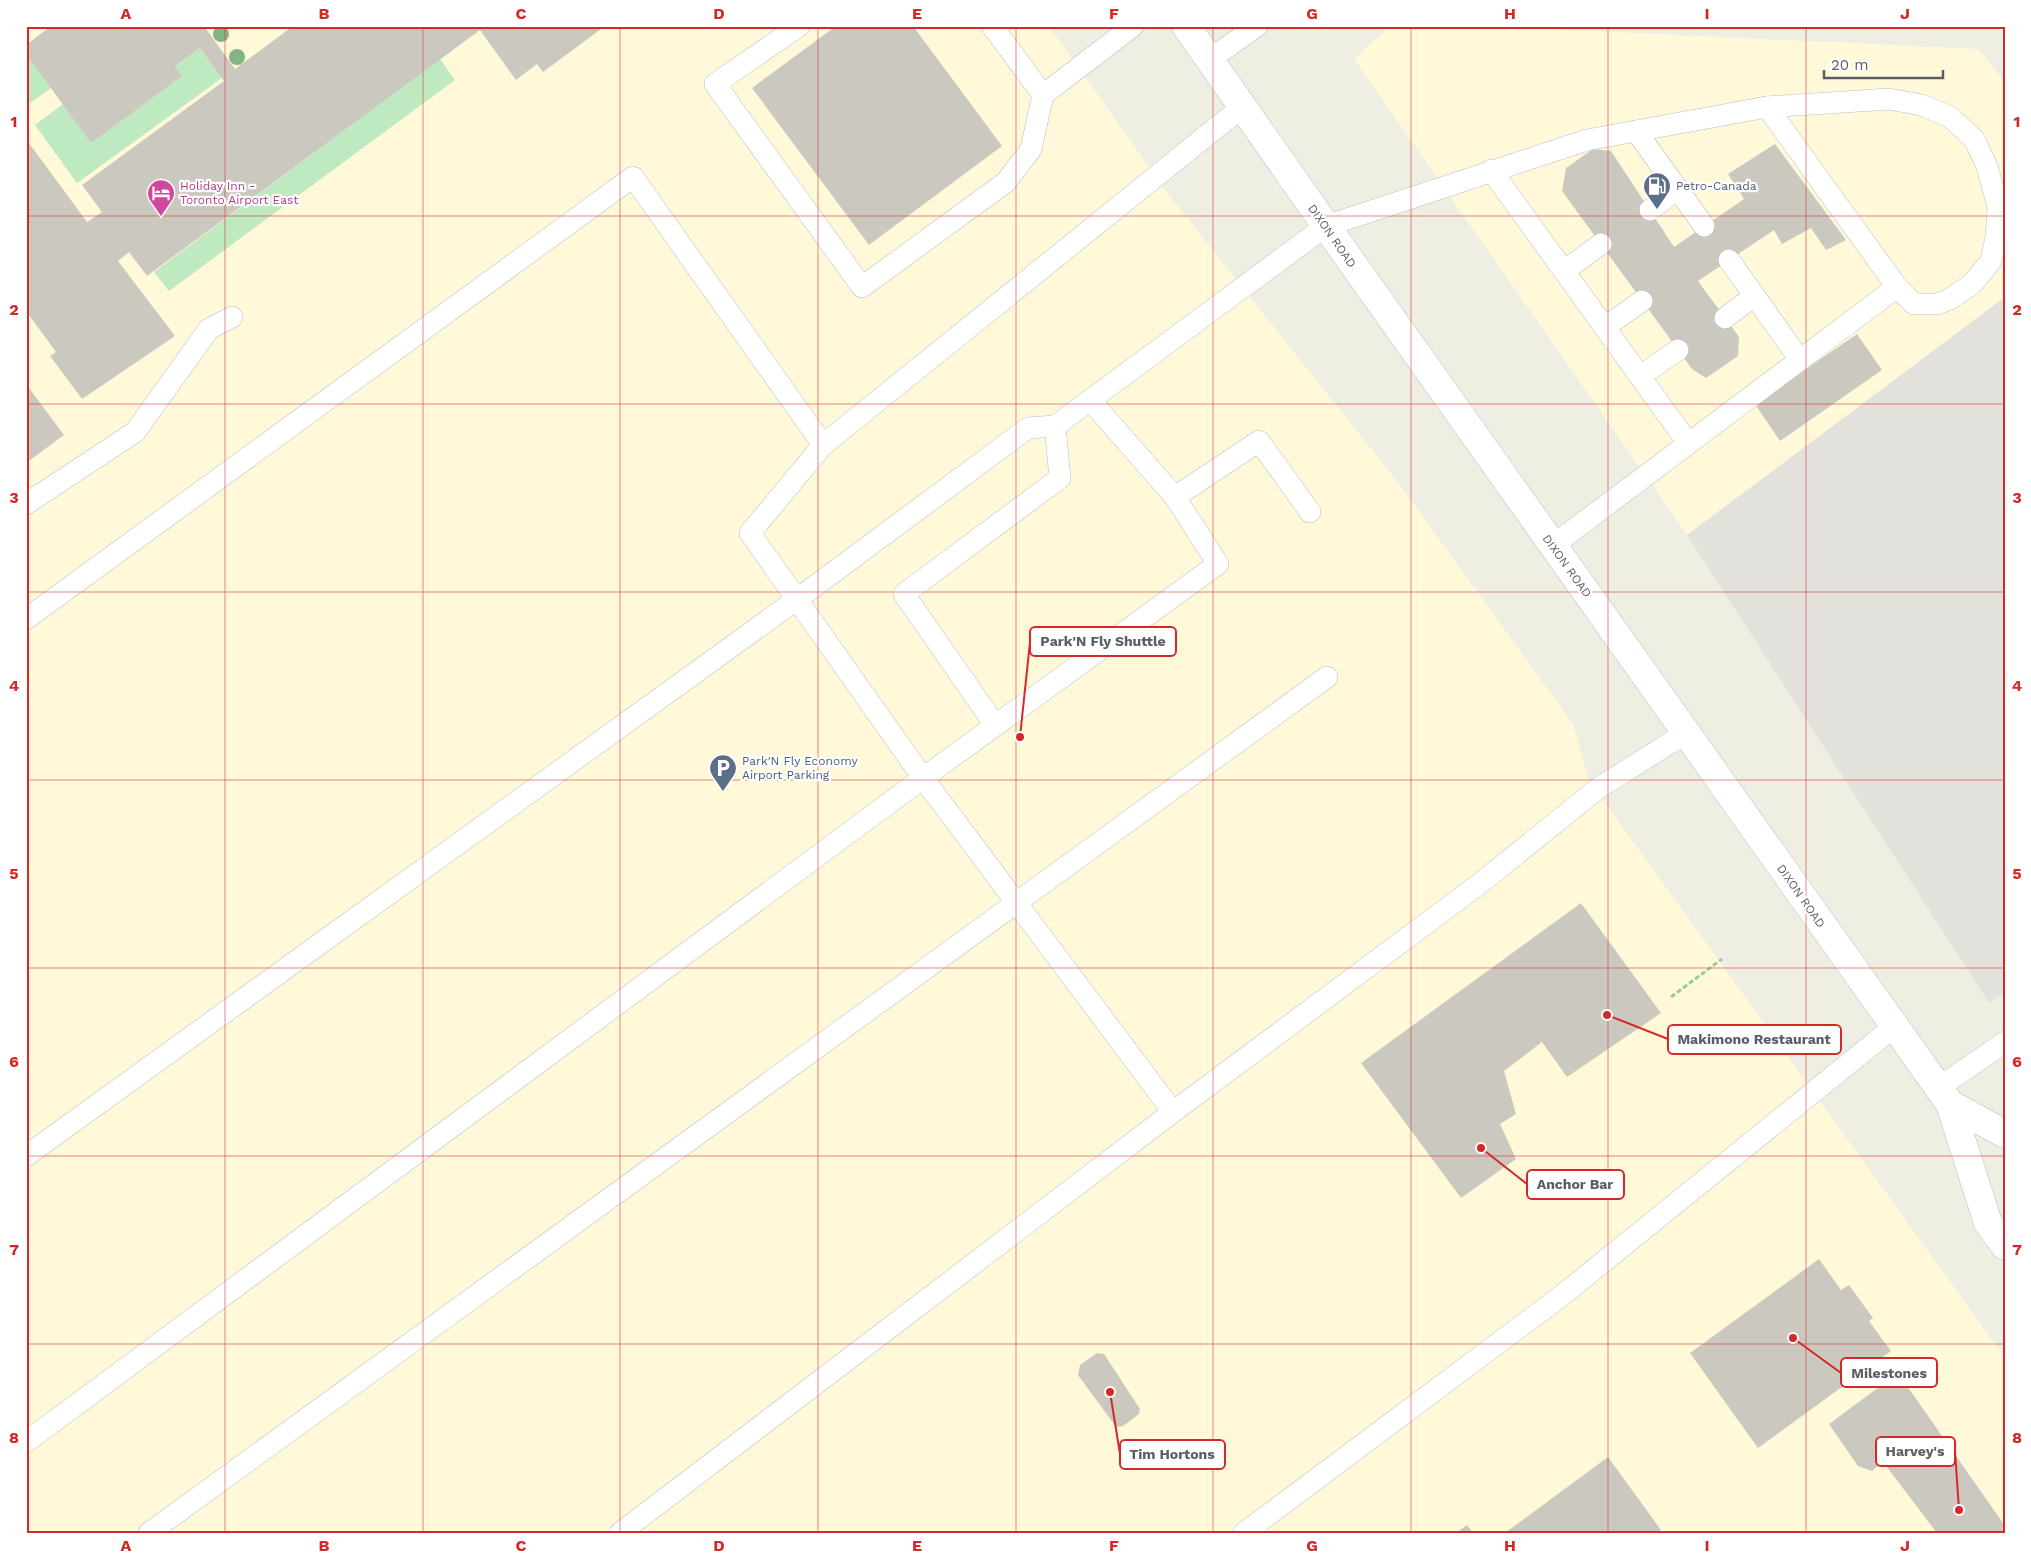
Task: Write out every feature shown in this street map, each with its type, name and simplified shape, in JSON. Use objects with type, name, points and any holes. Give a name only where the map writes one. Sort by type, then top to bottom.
[{"type":"main road","name":"DIXON ROAD","points":[[1186,26],[1552,546],[1944,1096],[1988,1223],[2005,1246]]},
{"type":"main road","name":"DIXON ROAD","points":[[1944,1096],[2005,1134]]},
{"type":"lane","points":[[798,26],[715,84],[862,287],[1006,182],[1032,149],[1043,95],[1133,26]]},
{"type":"lane","points":[[992,26],[1043,95]]},
{"type":"lane","points":[[1210,60],[1257,26]]},
{"type":"lane","points":[[26,1156],[796,600],[1028,428],[1055,426],[1326,226],[1491,170],[1587,140],[1767,107],[1889,99],[1922,105],[1950,117],[1974,139],[1987,166],[1998,207],[1996,238],[1991,262],[1972,284],[1950,299],[1938,304],[1914,304],[1897,287],[1767,107]]},
{"type":"lane","points":[[1173,1112],[923,778],[750,532],[822,445],[1242,107]]},
{"type":"lane","points":[[1636,131],[1704,226]]},
{"type":"lane","points":[[1491,170],[1688,443]]},
{"type":"lane","points":[[26,619],[633,177],[822,445]]},
{"type":"lane","points":[[1650,210],[1678,189]]},
{"type":"lane","points":[[1564,271],[1601,244]]},
{"type":"lane","points":[[1729,260],[1800,360]]},
{"type":"lane","points":[[1552,546],[1897,287]]},
{"type":"lane","points":[[1725,318],[1754,296]]},
{"type":"lane","points":[[1605,327],[1642,301]]},
{"type":"lane","points":[[26,504],[135,432],[209,329],[232,317]]},
{"type":"lane","points":[[1640,376],[1678,350]]},
{"type":"lane","points":[[26,1442],[923,778],[1218,564],[1175,497],[1090,400]]},
{"type":"lane","points":[[995,725],[904,594],[1060,478],[1055,426]]},
{"type":"lane","points":[[1175,497],[1259,441],[1310,512]]},
{"type":"lane","points":[[150,1533],[1327,677]]},
{"type":"lane","points":[[620,1533],[1173,1112],[1478,885],[1600,787],[1686,733]]},
{"type":"lane","points":[[1244,1533],[1560,1297],[1895,1026]]},
{"type":"lane","points":[[1944,1096],[2005,1042]]},
{"type":"path","points":[[1671,997],[1722,958]]},
{"type":"shaded area","points":[[26,26],[1049,26],[1169,195],[1402,488],[1573,724],[1588,779],[2005,1358],[2005,1533],[26,1533]]},
{"type":"shaded area","points":[[1390,26],[1485,26],[1979,49],[2005,83],[2005,297],[1687,535],[1354,59]]},
{"type":"shaded area","points":[[2005,297],[2005,992],[1989,1003],[1687,535]]},
{"type":"green space","points":[[200,48],[222,78],[77,183],[35,125],[63,104],[91,142],[182,76],[175,66]]},
{"type":"green space","points":[[26,54],[51,88],[26,106]]},
{"type":"green space","points":[[440,59],[455,80],[169,291],[154,272]]},
{"type":"building","name":"Holiday Inn - Toronto Airport East","points":[[51,26],[204,26],[235,69],[293,26],[605,26],[543,72],[537,64],[516,80],[480,30],[147,276],[129,252],[118,261],[175,336],[82,399],[50,356],[56,352],[26,311],[26,139],[87,222],[102,212],[82,185],[224,81],[200,48],[175,66],[182,76],[91,143],[26,54],[26,45]]},
{"type":"building","points":[[836,26],[913,26],[1002,146],[869,245],[752,88]]},
{"type":"building","points":[[1775,144],[1846,240],[1826,250],[1811,228],[1782,244],[1774,230],[1698,281],[1739,337],[1738,356],[1706,378],[1692,369],[1562,191],[1566,168],[1593,149],[1611,151],[1674,247],[1744,199],[1728,174]]},
{"type":"building","points":[[1857,334],[1882,370],[1780,441],[1755,404]]},
{"type":"building","points":[[26,384],[64,435],[26,463]]},
{"type":"building","points":[[1581,903],[1661,1013],[1567,1077],[1542,1042],[1504,1071],[1516,1114],[1500,1124],[1516,1159],[1461,1198],[1361,1063]]},
{"type":"building","points":[[1819,1259],[1841,1290],[1849,1285],[1873,1318],[1869,1321],[1891,1351],[1758,1448],[1690,1353]]},
{"type":"building","points":[[1097,1353],[1104,1354],[1140,1409],[1139,1414],[1123,1426],[1116,1427],[1078,1375],[1080,1365]]},
{"type":"building","points":[[1898,1373],[2005,1526],[2005,1533],[1937,1533],[1883,1462],[1872,1471],[1858,1466],[1829,1424]]},
{"type":"building","points":[[1608,1457],[1661,1530],[1657,1533],[1505,1533]]},
{"type":"building","points":[[1467,1525],[1473,1533],[1456,1533]]},
{"type":"place","name":"Petro-Canada","points":[[1657,210]]},
{"type":"place","name":"Holiday Inn - Toronto Airport East","points":[[161,217]]},
{"type":"place","name":"Park'N Fly Shuttle","points":[[1020,737]]},
{"type":"place","name":"Park'N Fly Economy Airport Parking","points":[[723,792]]},
{"type":"place","name":"Makimono Restaurant","points":[[1607,1015]]},
{"type":"place","name":"Anchor Bar","points":[[1481,1148]]},
{"type":"place","name":"Milestones","points":[[1793,1338]]},
{"type":"place","name":"Tim Hortons","points":[[1110,1392]]},
{"type":"place","name":"Harvey's","points":[[1959,1510]]}]
